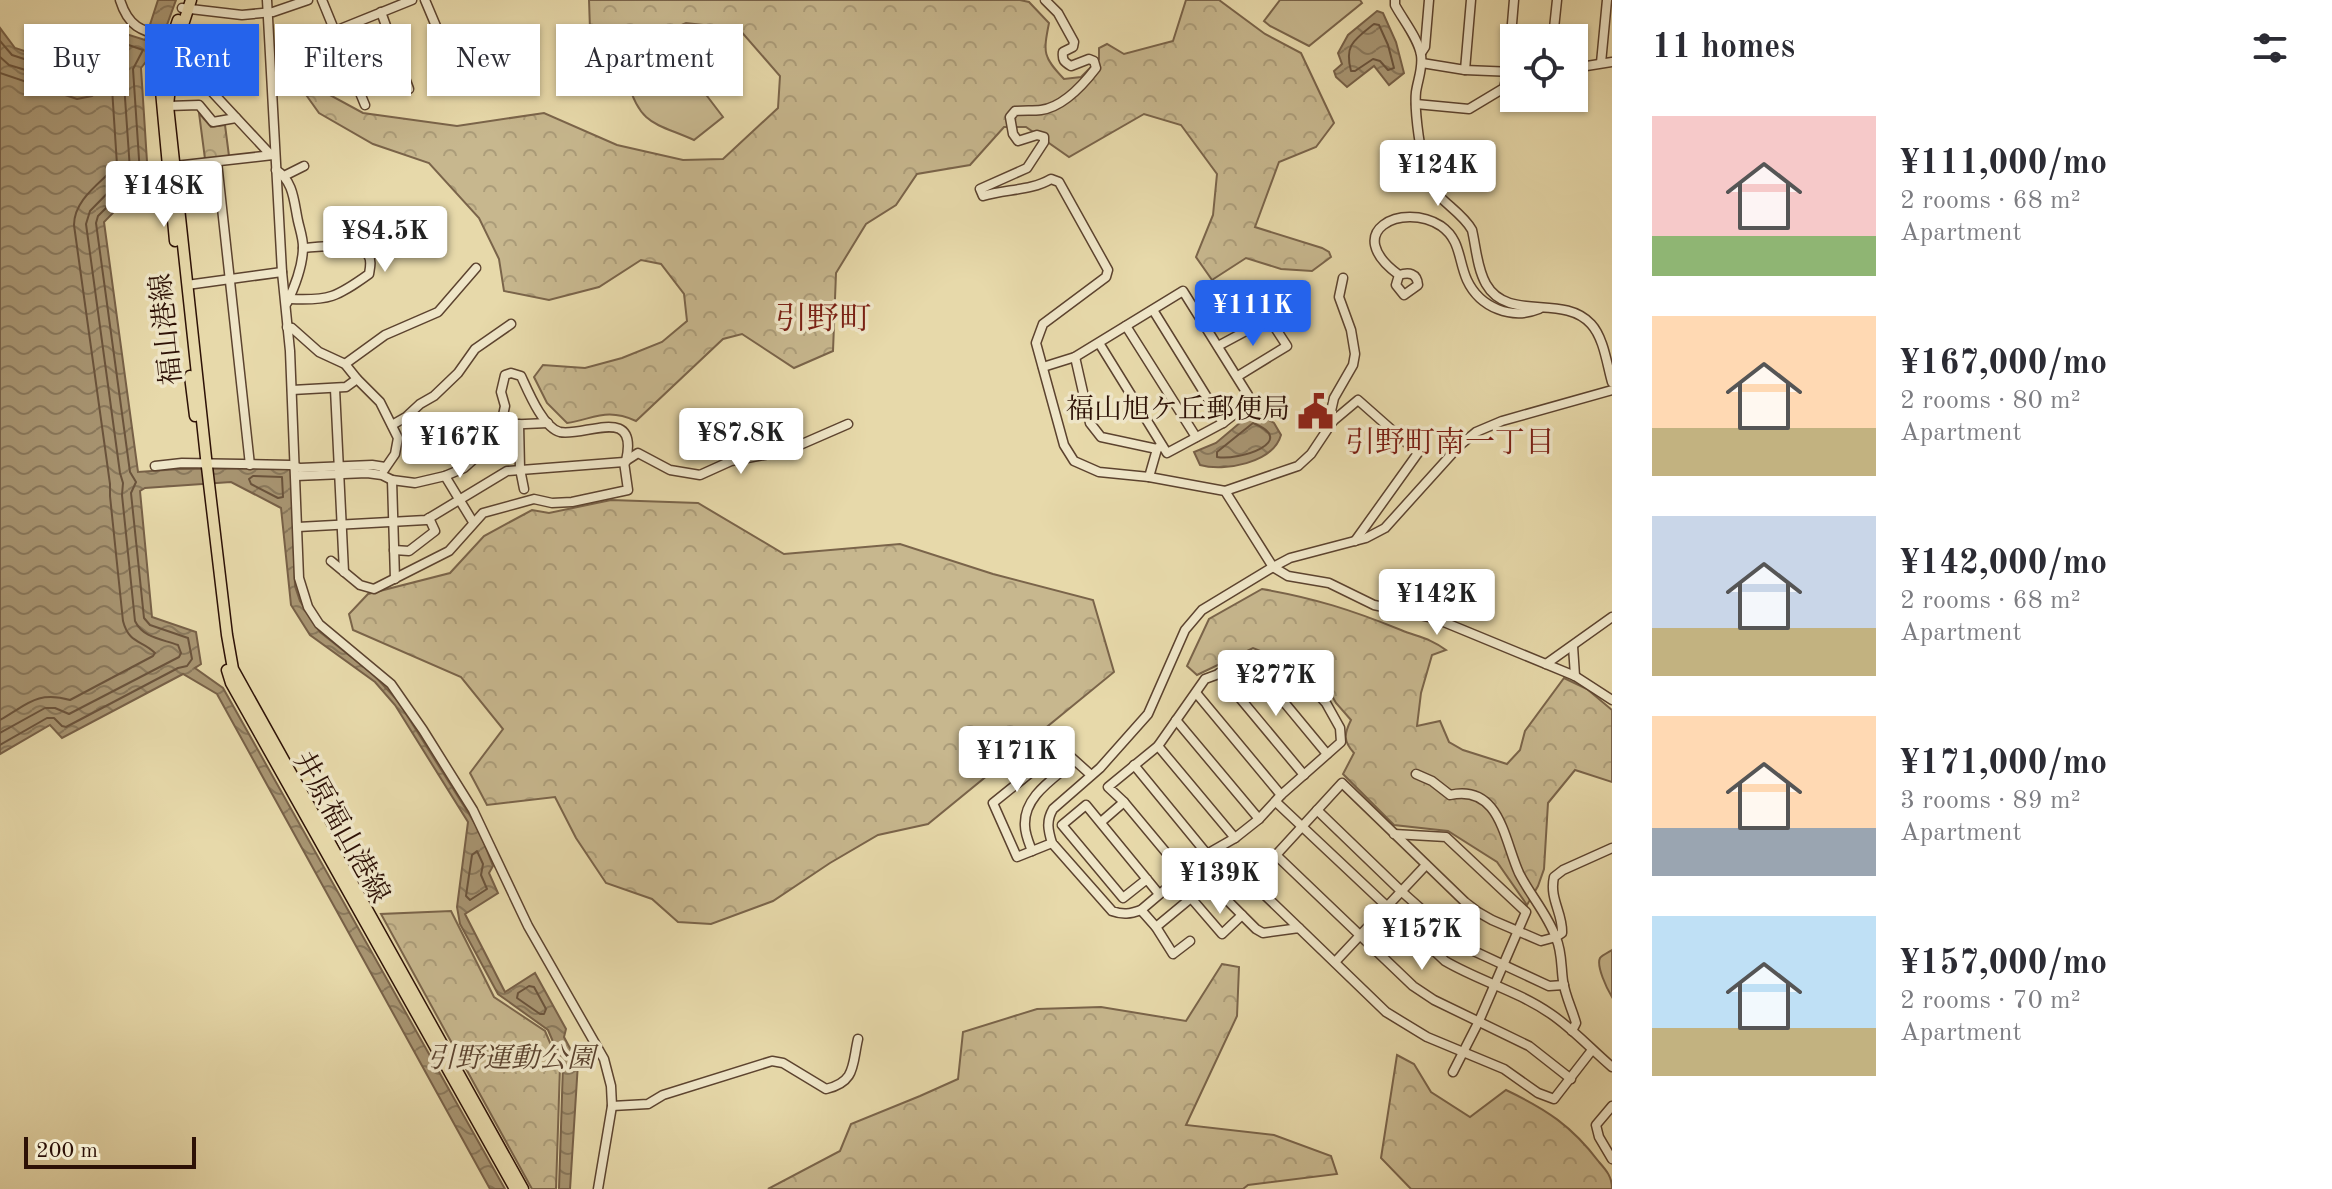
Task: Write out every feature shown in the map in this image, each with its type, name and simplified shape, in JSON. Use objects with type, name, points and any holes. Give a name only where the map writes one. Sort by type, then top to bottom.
[{"type":"main road","name":"福山港線","points":[[176,24],[187,4]]},
{"type":"main road","name":"福山港線","points":[[187,4],[173,56],[168,106],[204,466]]},
{"type":"main road","name":"福山港線","points":[[162,96],[204,466]]},
{"type":"main road","name":"井原福山港線","points":[[204,466],[223,657],[231,683],[515,1189]]},
{"type":"main road","name":"井原福山港線","points":[[206,488],[230,658],[237,679],[523,1189]]},
{"type":"street","points":[[120,0],[122,11],[130,22],[145,31]]},
{"type":"street","points":[[267,0],[274,155],[292,390],[299,578],[308,607],[319,624],[391,684],[408,707],[473,810],[528,926],[604,1059],[612,1106],[598,1189]]},
{"type":"street","points":[[187,4],[242,15],[268,13],[308,0]]},
{"type":"street","points":[[322,0],[332,24]]},
{"type":"street","points":[[352,24],[412,0]]},
{"type":"street","points":[[425,0],[435,24]]},
{"type":"street","points":[[1045,0],[1058,13],[1074,42],[1073,47],[1063,52],[1065,63],[1071,66],[1089,59],[1094,61],[1096,68],[1075,91],[1053,107],[1015,111],[1010,117],[1013,134],[1018,141],[1037,135],[1044,137],[1044,142],[1027,168],[980,189],[983,196],[1040,186],[1051,179],[1059,182],[1108,270],[1106,277],[1043,324],[1036,343],[1064,445],[1074,461],[1099,472],[1149,477],[1225,491],[1298,466],[1311,454],[1333,421],[1358,400],[1418,453],[1355,542]]},
{"type":"street","points":[[1395,0],[1421,58],[1465,70],[1500,72]]},
{"type":"street","points":[[1429,0],[1425,47],[1416,92],[1429,183],[1472,230],[1488,287],[1506,303],[1573,312],[1591,324],[1601,342],[1612,382]]},
{"type":"street","points":[[1465,70],[1471,0]]},
{"type":"street","points":[[1513,24],[1514,0]]},
{"type":"street","points":[[1554,24],[1557,0]]},
{"type":"street","points":[[1601,63],[1607,0]]},
{"type":"street","points":[[381,12],[385,24]]},
{"type":"street","points":[[1588,65],[1612,62]]},
{"type":"street","points":[[1416,104],[1469,109],[1500,90]]},
{"type":"street","points":[[216,96],[274,155]]},
{"type":"street","points":[[361,96],[365,105]]},
{"type":"street","points":[[168,106],[199,105],[213,122],[236,118]]},
{"type":"street","points":[[175,166],[274,155]]},
{"type":"street","points":[[217,162],[250,465]]},
{"type":"street","points":[[284,176],[304,166]]},
{"type":"street","points":[[276,170],[284,176],[296,200],[303,248],[298,275],[287,302]]},
{"type":"street","points":[[1399,275],[1376,253],[1374,241],[1378,231],[1390,221],[1401,217],[1421,218],[1438,224],[1452,235],[1475,294],[1502,312],[1526,315],[1543,307]]},
{"type":"street","points":[[287,302],[339,295],[369,274],[371,264],[368,255],[359,249],[303,248]]},
{"type":"street","points":[[345,364],[385,335],[438,312],[476,268]]},
{"type":"street","points":[[187,285],[282,272]]},
{"type":"street","points":[[1333,421],[1331,411],[1334,398],[1353,365],[1355,354],[1351,330],[1339,297],[1343,278]]},
{"type":"street","points":[[1201,320],[1260,289],[1272,312],[1270,320],[1287,346],[1238,376]]},
{"type":"street","points":[[1043,367],[1075,357],[1183,291],[1248,395],[1245,406],[1223,423],[1167,453],[1159,448],[1101,437],[1090,423],[1075,357]]},
{"type":"street","points":[[1153,310],[1223,423]]},
{"type":"street","points":[[1218,346],[1270,320]]},
{"type":"street","points":[[392,425],[434,396],[458,373],[475,349],[511,324]]},
{"type":"street","points":[[1126,326],[1196,437]]},
{"type":"street","points":[[287,327],[319,352],[345,364],[380,402],[398,438],[395,454],[383,471]]},
{"type":"street","points":[[1099,343],[1159,448],[1149,477]]},
{"type":"street","points":[[155,466],[182,463],[250,465],[296,471],[300,468],[340,470],[372,465],[392,480],[415,483],[445,476],[464,468],[493,442],[505,406],[501,392],[505,375],[511,373],[521,376],[531,399],[548,423],[559,432],[591,430],[604,425],[617,427],[626,436],[628,490],[572,502],[552,503],[534,499],[483,513],[449,551],[374,589],[360,585],[331,561]]},
{"type":"street","points":[[292,390],[335,389],[346,387],[357,379]]},
{"type":"street","points":[[335,389],[344,572]]},
{"type":"street","points":[[1184,874],[1108,787],[1158,746],[1205,679],[1262,658],[1288,669],[1302,677],[1326,703],[1340,728],[1341,742],[1259,819],[1207,854],[1184,874],[1159,894],[1141,910],[1130,914],[1112,911],[1052,843],[1048,818],[1053,809],[1100,768],[1148,714],[1193,618],[1290,558],[1355,542],[1390,523],[1459,446],[1476,432],[1502,421],[1612,390]]},
{"type":"street","points":[[500,425],[548,423]]},
{"type":"street","points":[[519,424],[520,469],[524,489]]},
{"type":"street","points":[[298,527],[429,518],[507,471],[625,462],[638,453],[670,470],[700,475],[731,461],[786,451],[848,424]]},
{"type":"street","points":[[445,476],[473,522]]},
{"type":"street","points":[[392,480],[395,579]]},
{"type":"street","points":[[1225,491],[1273,567],[1288,576],[1329,583],[1383,607],[1434,618],[1575,676],[1612,700]]},
{"type":"street","points":[[394,550],[409,551],[435,531],[429,518]]},
{"type":"street","points":[[1546,664],[1612,617]]},
{"type":"street","points":[[1573,646],[1575,676]]},
{"type":"street","points":[[1250,661],[1327,754]]},
{"type":"street","points":[[1219,673],[1304,775]]},
{"type":"street","points":[[1197,694],[1301,826],[1386,908],[1445,961],[1533,1003],[1572,1031],[1612,1067]]},
{"type":"street","points":[[1176,720],[1259,819]]},
{"type":"street","points":[[1158,746],[1235,838]]},
{"type":"street","points":[[1052,843],[1017,857],[993,803],[1061,748],[1091,775]]},
{"type":"street","points":[[1032,851],[1025,828],[1028,806],[1037,793],[1074,761]]},
{"type":"street","points":[[1134,765],[1207,854]]},
{"type":"street","points":[[1416,774],[1432,781],[1450,795],[1462,792],[1472,794],[1485,801],[1494,811],[1519,872],[1556,937],[1564,985],[1576,1023],[1572,1031]]},
{"type":"street","points":[[1299,928],[1263,933],[1226,899],[1245,876],[1276,855],[1342,783],[1478,912],[1541,941],[1562,933],[1551,890],[1554,877],[1612,848]]},
{"type":"street","points":[[1101,822],[1124,802]]},
{"type":"street","points":[[1147,879],[1123,898],[1062,825],[1086,805],[1101,822],[1147,879],[1159,894]]},
{"type":"street","points":[[1317,810],[1463,946],[1549,986],[1564,985]]},
{"type":"street","points":[[1394,834],[1446,837],[1526,912],[1464,1054],[1453,1072]]},
{"type":"street","points":[[1068,861],[1082,849]]},
{"type":"street","points":[[1276,855],[1413,986],[1434,1000],[1529,1046],[1571,1079]]},
{"type":"street","points":[[1335,962],[1426,865]]},
{"type":"street","points":[[1245,876],[1386,1012],[1427,1037],[1504,1069],[1538,1093],[1554,1099],[1592,1050]]},
{"type":"street","points":[[1156,927],[1191,898],[1222,934],[1242,915]]},
{"type":"street","points":[[1141,910],[1173,954],[1190,941]]},
{"type":"street","points":[[612,1106],[648,1104],[663,1095],[772,1061],[783,1063],[826,1089],[841,1086],[850,1077],[858,1039]]},
{"type":"street","points":[[1612,1106],[1596,1125],[1612,1159]]},
{"type":"green space","points":[[589,0],[1020,0],[1029,2],[1049,23],[1046,54],[1064,79],[1081,77],[1099,59],[1099,48],[1107,44],[1124,54],[1173,41],[1186,0],[1219,0],[1265,34],[1301,53],[1334,123],[1316,147],[1279,162],[1255,227],[1322,248],[1331,257],[1312,271],[1281,269],[1246,258],[1212,280],[1196,257],[1213,215],[1217,174],[1181,125],[1144,114],[1069,157],[1026,127],[1004,127],[970,165],[917,174],[896,205],[866,224],[836,273],[833,351],[794,368],[742,334],[723,339],[636,421],[609,415],[567,423],[547,403],[534,377],[543,365],[585,368],[622,358],[662,342],[687,321],[684,294],[661,264],[641,260],[599,287],[549,300],[504,291],[499,259],[479,218],[429,163],[373,144],[319,113],[307,96],[332,96],[363,113],[457,126],[544,113],[617,145],[683,160],[723,159],[778,108],[780,76],[743,34],[743,24],[590,24]]},
{"type":"green space","points":[[1280,0],[1360,0],[1362,3],[1309,46],[1264,21]]},
{"type":"green space","points":[[707,96],[723,117],[694,140],[652,121],[638,108],[633,97]]},
{"type":"green space","points":[[199,113],[211,127],[225,125],[229,156],[205,159]]},
{"type":"green space","points":[[611,500],[698,503],[784,554],[900,544],[993,574],[1093,600],[1114,672],[928,824],[878,835],[773,901],[711,924],[678,922],[652,899],[606,883],[576,838],[555,797],[487,805],[470,773],[503,729],[461,677],[353,630],[349,614],[368,594],[450,573],[484,536],[532,510],[549,513]]},
{"type":"green space","points":[[1262,589],[1349,611],[1429,640],[1446,650],[1432,655],[1421,693],[1417,726],[1440,721],[1449,742],[1463,750],[1507,764],[1520,750],[1525,731],[1564,678],[1587,689],[1612,710],[1612,782],[1575,770],[1548,803],[1544,869],[1527,905],[1497,862],[1448,831],[1394,825],[1343,774],[1354,753],[1346,737],[1351,720],[1336,703],[1316,668],[1298,669],[1253,648],[1197,675],[1187,666],[1209,619]]},
{"type":"green space","name":"引野運動公園","points":[[451,911],[494,997],[545,1031],[560,1066],[556,1189],[532,1189],[381,914]]},
{"type":"green space","points":[[1612,950],[1612,997],[1599,962]]},
{"type":"green space","points":[[1222,964],[1239,967],[1237,1016],[1186,1125],[1274,1135],[1331,1156],[1337,1174],[1248,1185],[1243,1189],[768,1189],[840,1151],[851,1124],[958,1079],[963,1032],[1037,1009],[1101,1007],[1186,1021]]},
{"type":"green space","points":[[1397,1055],[1414,1064],[1431,1092],[1470,1117],[1506,1090],[1534,1104],[1568,1128],[1589,1149],[1608,1174],[1612,1189],[1411,1189],[1381,1158]]},
{"type":"water","points":[[158,0],[176,0],[167,24],[150,24]]},
{"type":"water","points":[[1377,11],[1383,13],[1396,42],[1404,73],[1389,85],[1374,66],[1347,87],[1334,71],[1342,64],[1338,53],[1348,35]]},
{"type":"water","points":[[0,28],[15,48],[24,51],[24,96],[129,96],[129,35],[145,40],[145,63],[141,68],[148,177],[104,222],[138,472],[291,468],[295,586],[300,601],[320,632],[373,674],[398,701],[479,830],[493,866],[489,873],[498,893],[465,914],[505,992],[535,973],[566,1029],[564,1037],[578,1063],[570,1189],[559,1189],[563,1065],[548,1030],[498,994],[460,924],[457,907],[468,822],[395,705],[375,682],[310,635],[291,605],[281,508],[231,482],[145,488],[140,491],[152,617],[196,632],[201,664],[195,668],[223,688],[505,1189],[490,1189],[217,694],[183,674],[62,738],[50,725],[0,754]]},
{"type":"water","points":[[1254,411],[1274,423],[1281,435],[1276,445],[1258,459],[1246,463],[1222,467],[1200,465],[1194,452],[1216,443]]},
{"type":"place","name":"福山旭ケ丘郵便局","points":[[1316,411]]},
{"type":"district","name":"引野町","points":[[823,321]]},
{"type":"district","name":"引野町南一丁目","points":[[1450,444]]}]
